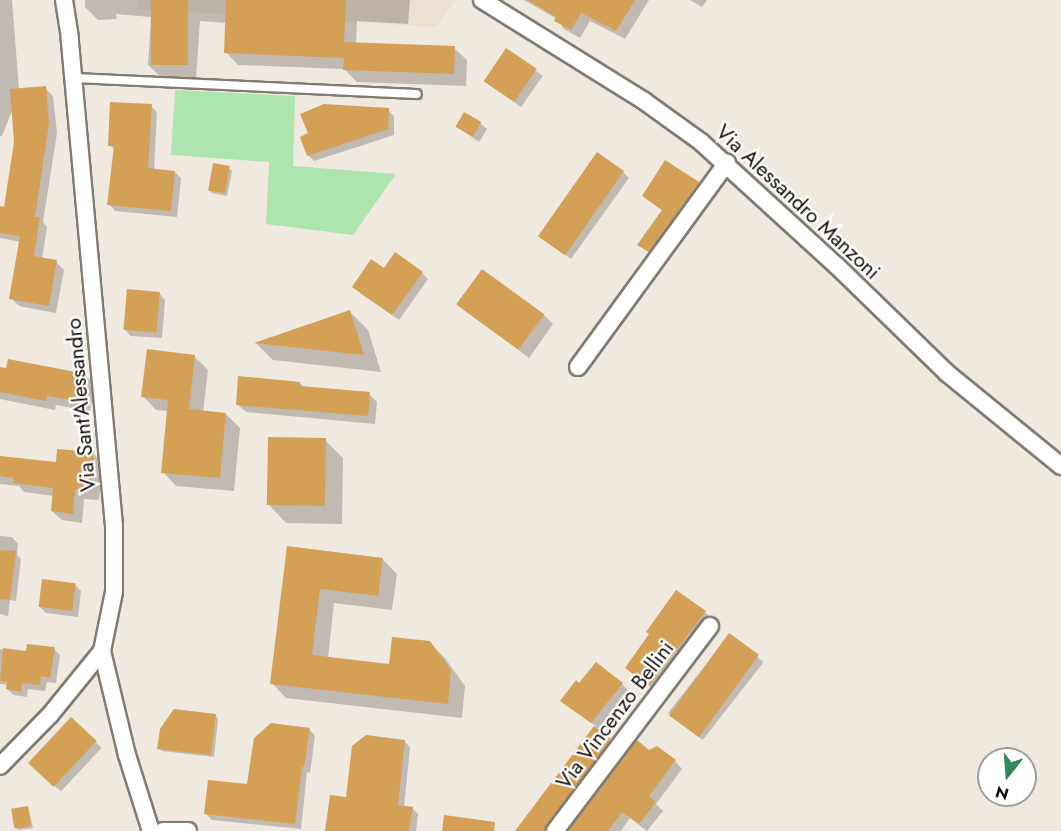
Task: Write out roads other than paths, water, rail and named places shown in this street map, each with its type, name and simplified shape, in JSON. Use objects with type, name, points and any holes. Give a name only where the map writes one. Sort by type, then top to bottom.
[{"type":"street","name":"Via Sant'Alessandro","points":[[0,766],[50,715],[102,651],[113,601],[116,543],[74,78],[64,0]]},
{"type":"street","name":"Via Alessandro Manzoni","points":[[482,0],[653,107],[727,163],[947,373],[1061,466]]},
{"type":"street","points":[[578,368],[727,163]]},
{"type":"street","name":"Via Vincenzo Bellini","points":[[555,831],[710,626]]},
{"type":"street","points":[[102,651],[125,747],[151,831]]},
{"type":"street","points":[[163,831],[188,831]]},
{"type":"lane","points":[[74,78],[417,94]]}]
